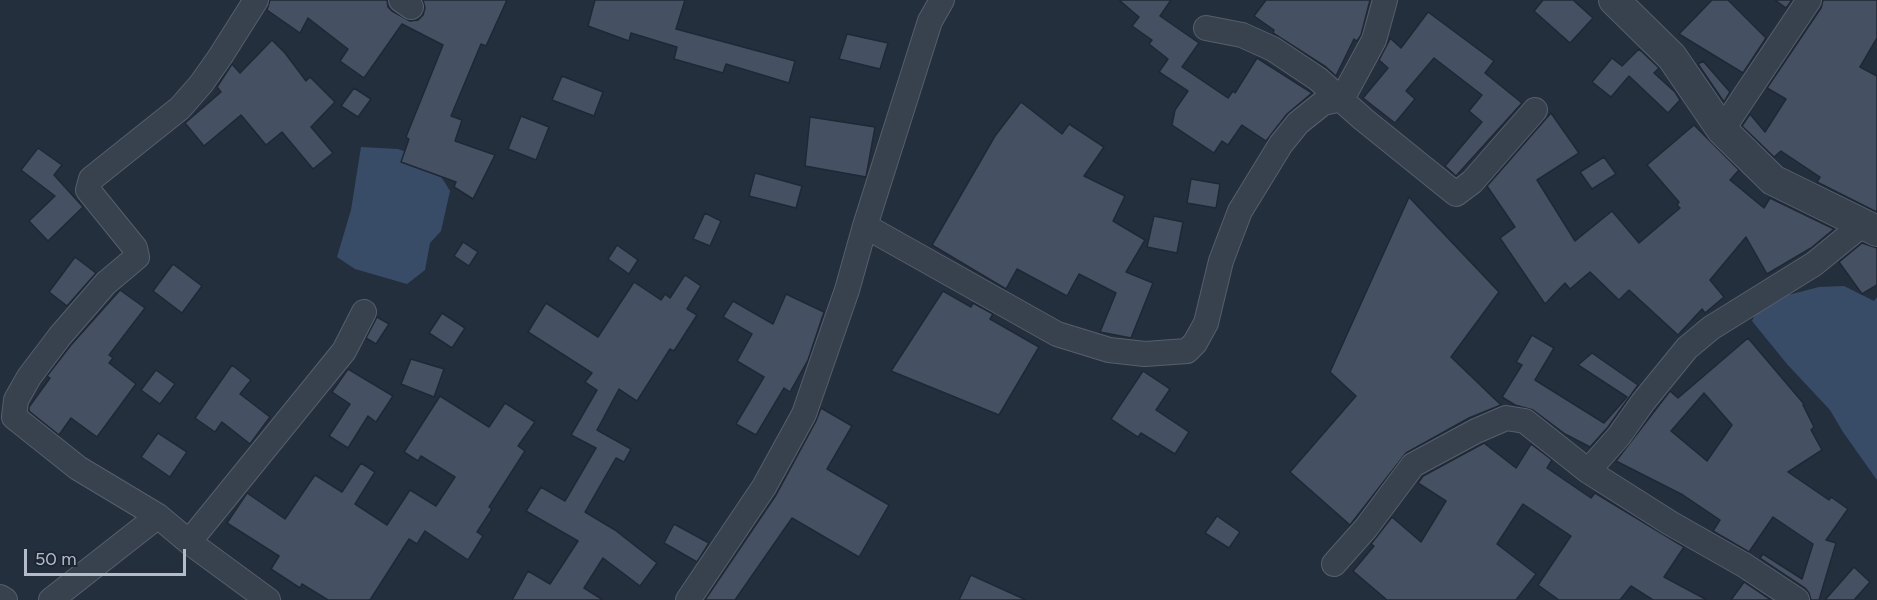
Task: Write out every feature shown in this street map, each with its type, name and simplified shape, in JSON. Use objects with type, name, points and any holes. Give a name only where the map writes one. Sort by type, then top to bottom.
[{"type":"street","points":[[256,0],[220,57],[180,108],[91,179],[88,190],[135,248],[136,257],[106,283],[60,336],[29,377],[16,400],[14,417],[78,468],[158,516],[189,542],[268,600]]},
{"type":"street","points":[[688,600],[764,487],[804,414],[847,290],[930,21],[942,0]]},
{"type":"street","points":[[865,226],[1057,334],[1109,350],[1145,354],[1187,351],[1195,343],[1206,323],[1221,261],[1240,211],[1281,144],[1298,123],[1323,103],[1342,99],[1374,40],[1385,0]]},
{"type":"street","points":[[1614,0],[1672,57],[1722,130],[1773,180],[1870,228]]},
{"type":"street","points":[[1722,130],[1809,0]]},
{"type":"street","points":[[1206,28],[1242,35],[1273,49],[1318,79],[1363,119],[1456,194],[1472,182],[1535,110]]},
{"type":"street","points":[[1588,471],[1619,436],[1687,348],[1711,328],[1870,228]]},
{"type":"street","points":[[189,542],[344,351],[364,312]]},
{"type":"street","points":[[1334,564],[1366,528],[1413,465],[1476,431],[1506,418],[1525,422],[1588,471],[1670,523],[1744,565],[1797,600]]},
{"type":"street","points":[[51,600],[158,516]]},
{"type":"street","points":[[0,597],[6,600]]},
{"type":"water","points":[[361,147],[398,149],[432,162],[450,191],[441,231],[430,243],[425,270],[407,284],[355,269],[337,257],[351,210]]},
{"type":"water","points":[[1844,286],[1874,301],[1877,297],[1877,480],[1830,410],[1787,364],[1752,321],[1761,302],[1819,287]]},
{"type":"building","points":[[270,0],[387,0],[388,7],[392,11],[410,21],[418,20],[423,15],[425,8],[423,0],[507,0],[486,46],[481,44],[451,116],[462,120],[455,141],[495,155],[473,199],[454,187],[456,182],[401,162],[409,139],[406,137],[443,45],[402,24],[364,78],[340,61],[348,49],[308,18],[300,33],[267,10]]},
{"type":"building","points":[[595,0],[685,0],[676,29],[795,61],[789,83],[726,64],[723,73],[674,59],[677,47],[631,33],[629,41],[588,26]]},
{"type":"building","points":[[1119,0],[1171,0],[1160,16],[1199,43],[1182,67],[1228,98],[1233,91],[1235,93],[1257,58],[1312,93],[1287,114],[1266,141],[1242,125],[1228,145],[1222,141],[1214,153],[1172,125],[1175,110],[1188,91],[1159,72],[1168,59],[1149,44],[1152,40],[1132,26],[1139,17]]},
{"type":"building","points":[[1266,0],[1370,0],[1361,35],[1357,41],[1354,39],[1336,76],[1273,33],[1274,30],[1254,16]]},
{"type":"building","points":[[1543,0],[1573,0],[1593,18],[1570,43],[1534,11]]},
{"type":"building","points":[[1712,0],[1728,0],[1766,38],[1743,73],[1679,34]]},
{"type":"building","points":[[1775,0],[1792,0],[1786,8]]},
{"type":"building","points":[[1823,0],[1877,0],[1877,38],[1860,67],[1877,76],[1877,212],[1817,182],[1820,177],[1781,151],[1774,157],[1742,126],[1750,114],[1765,132],[1786,99],[1767,88],[1821,8]]},
{"type":"building","points":[[1428,12],[1494,61],[1485,73],[1522,103],[1456,176],[1445,166],[1482,122],[1469,111],[1482,95],[1434,58],[1406,91],[1415,99],[1395,123],[1363,98],[1388,68],[1379,60],[1390,38],[1401,48]]},
{"type":"building","points":[[847,34],[888,43],[880,69],[839,59]]},
{"type":"building","points":[[272,40],[306,81],[310,77],[335,102],[311,127],[333,153],[313,169],[282,132],[266,145],[241,115],[204,146],[185,123],[221,92],[217,87],[232,64],[240,73]]},
{"type":"building","points":[[1639,49],[1659,68],[1654,73],[1675,92],[1680,100],[1668,113],[1629,76],[1611,97],[1592,82],[1612,58],[1622,66]]},
{"type":"building","points":[[1703,61],[1730,92],[1724,102],[1698,64]]},
{"type":"building","points":[[562,76],[603,92],[594,116],[552,100]]},
{"type":"building","points":[[354,88],[371,99],[358,117],[341,106]]},
{"type":"building","points":[[1021,102],[1062,134],[1069,124],[1104,147],[1084,176],[1125,196],[1113,221],[1145,240],[1126,272],[1153,283],[1131,338],[1100,332],[1116,293],[1079,274],[1067,296],[1017,269],[1006,289],[932,245],[995,136]]},
{"type":"building","points":[[1551,113],[1579,153],[1537,180],[1575,241],[1612,211],[1639,243],[1680,208],[1677,205],[1679,202],[1647,165],[1694,125],[1739,170],[1730,180],[1764,208],[1770,198],[1834,229],[1811,248],[1767,274],[1746,237],[1710,280],[1724,297],[1705,313],[1702,309],[1678,335],[1629,290],[1619,300],[1590,272],[1570,289],[1565,283],[1545,304],[1500,238],[1515,227],[1487,186]]},
{"type":"building","points":[[521,116],[549,127],[536,160],[508,149]]},
{"type":"building","points":[[810,117],[875,127],[866,177],[805,166]]},
{"type":"building","points":[[38,148],[62,165],[54,175],[83,207],[48,241],[29,221],[55,196],[21,170]]},
{"type":"building","points":[[1604,157],[1616,174],[1592,189],[1580,172]]},
{"type":"building","points":[[755,173],[802,186],[796,208],[749,196]]},
{"type":"building","points":[[1191,179],[1220,184],[1216,208],[1187,203]]},
{"type":"building","points":[[1409,197],[1499,292],[1451,357],[1501,405],[1469,418],[1406,453],[1350,525],[1290,472],[1356,396],[1330,372]]},
{"type":"building","points":[[705,213],[721,221],[710,246],[693,239]]},
{"type":"building","points":[[1154,216],[1183,222],[1177,253],[1147,247]]},
{"type":"building","points":[[463,242],[478,252],[469,266],[454,256]]},
{"type":"building","points":[[1862,243],[1877,248],[1877,285],[1862,294],[1839,262]]},
{"type":"building","points":[[617,245],[638,260],[629,274],[608,259]]},
{"type":"building","points":[[75,257],[96,273],[67,306],[49,292]]},
{"type":"building","points":[[173,264],[202,286],[182,313],[153,291]]},
{"type":"building","points":[[685,275],[701,286],[687,309],[697,315],[674,351],[670,349],[637,401],[619,389],[597,430],[631,449],[624,462],[616,458],[585,512],[615,530],[657,563],[640,586],[603,558],[584,588],[603,600],[512,600],[528,571],[550,584],[578,541],[526,511],[541,487],[565,501],[596,448],[571,435],[597,390],[585,382],[592,373],[528,332],[546,303],[598,337],[634,282],[661,300],[665,294],[670,298]]},
{"type":"building","points":[[120,290],[145,308],[109,355],[113,358],[109,363],[136,384],[97,437],[71,418],[59,435],[29,411],[29,407],[50,378],[47,376],[71,345]]},
{"type":"building","points":[[943,291],[971,307],[973,303],[993,314],[990,319],[1039,347],[999,415],[891,371]]},
{"type":"building","points":[[786,294],[824,312],[808,360],[790,392],[784,388],[756,435],[736,424],[764,377],[737,361],[752,334],[723,317],[733,301],[773,324]]},
{"type":"building","points":[[442,313],[465,328],[452,348],[429,333]]},
{"type":"building","points":[[377,317],[389,324],[376,344],[366,338]]},
{"type":"building","points":[[1532,335],[1554,348],[1535,380],[1604,423],[1627,397],[1578,365],[1592,353],[1638,385],[1608,427],[1590,447],[1565,434],[1533,410],[1515,405],[1502,397],[1522,365],[1516,362]]},
{"type":"building","points":[[1748,338],[1804,404],[1814,427],[1811,430],[1822,450],[1788,472],[1829,500],[1831,497],[1848,509],[1826,540],[1836,543],[1819,600],[1811,600],[1805,588],[1760,558],[1763,554],[1802,579],[1813,544],[1773,517],[1749,552],[1713,531],[1720,520],[1683,495],[1616,461],[1670,391],[1678,398]],"holes":[[[1704,393],[1732,425],[1707,461],[1671,431]]]},
{"type":"building","points":[[411,359],[444,369],[434,397],[401,384]]},
{"type":"building","points":[[232,365],[251,380],[240,394],[270,417],[250,444],[222,422],[215,432],[195,418]]},
{"type":"building","points":[[348,369],[393,396],[376,422],[368,416],[348,448],[329,436],[350,404],[332,392]]},
{"type":"building","points":[[156,370],[175,384],[160,404],[141,390]]},
{"type":"building","points":[[1143,371],[1170,389],[1156,410],[1189,432],[1175,454],[1141,433],[1138,437],[1111,419]]},
{"type":"building","points":[[440,396],[489,427],[505,403],[535,422],[518,446],[525,451],[489,507],[492,509],[477,532],[483,536],[468,560],[425,531],[417,544],[409,539],[370,600],[328,600],[302,584],[300,588],[271,569],[279,556],[227,523],[247,493],[285,519],[315,475],[342,492],[361,463],[375,472],[355,504],[387,525],[410,490],[436,506],[455,477],[421,456],[418,461],[404,452]]},
{"type":"building","points":[[821,408],[852,426],[827,469],[889,505],[859,557],[792,518],[735,600],[705,600],[776,495]]},
{"type":"building","points":[[158,433],[187,452],[170,477],[141,457]]},
{"type":"building","points":[[1484,443],[1516,468],[1531,444],[1552,460],[1547,468],[1591,498],[1595,493],[1684,547],[1664,577],[1707,600],[1653,600],[1631,586],[1620,600],[1559,600],[1538,585],[1571,536],[1523,504],[1497,544],[1536,574],[1516,600],[1387,600],[1353,571],[1374,546],[1371,544],[1392,517],[1421,542],[1446,501],[1418,483],[1423,476]]},
{"type":"building","points":[[1217,516],[1240,532],[1229,548],[1205,533]]},
{"type":"building","points":[[674,524],[709,543],[697,562],[664,543]]},
{"type":"building","points":[[1854,567],[1870,582],[1854,600],[1825,600]]},
{"type":"building","points":[[971,575],[1026,600],[959,600]]},
{"type":"building","points":[[1744,582],[1771,600],[1731,600]]}]
